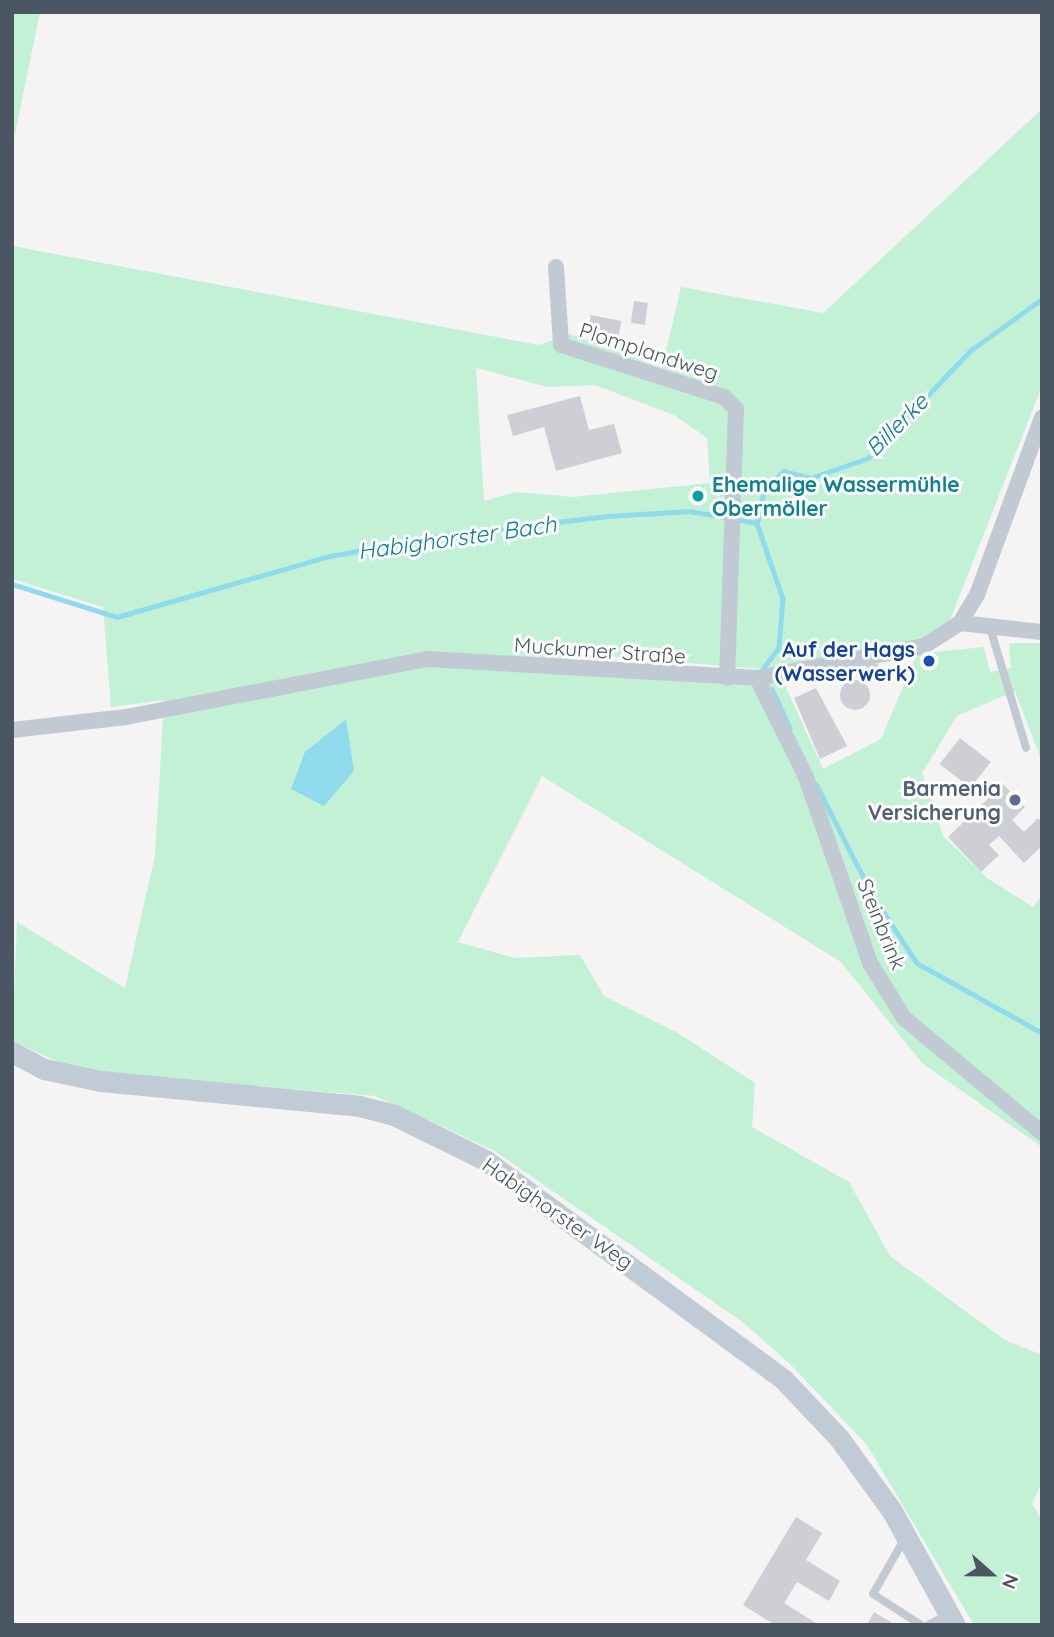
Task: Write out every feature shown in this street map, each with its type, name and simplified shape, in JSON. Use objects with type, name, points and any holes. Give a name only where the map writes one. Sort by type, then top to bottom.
[{"type":"street","name":"Plomplandweg","points":[[556,267],[561,345],[724,397],[736,409],[727,678]]},
{"type":"street","name":"Muckumer Straße","points":[[12,730],[126,717],[428,659],[757,678],[924,646],[960,623],[976,595],[1042,417]]},
{"type":"street","points":[[960,623],[991,631],[1042,632]]},
{"type":"street","name":"Steinbrink","points":[[757,678],[806,777],[870,962],[904,1018],[1042,1133]]},
{"type":"street","name":"Habighorster Weg","points":[[12,1052],[44,1069],[101,1081],[359,1106],[443,1137],[550,1205],[784,1380],[839,1438],[907,1535],[952,1619]]},
{"type":"lane","points":[[991,631],[1026,748]]},
{"type":"lane","points":[[907,1535],[873,1594],[921,1625]]},
{"type":"lane","points":[[928,1625],[952,1619]]},
{"type":"green space","points":[[12,12],[40,12],[12,149]]},
{"type":"green space","points":[[1042,109],[1042,386],[950,620],[917,641],[772,670],[567,653],[570,675],[753,686],[783,681],[823,769],[881,739],[917,654],[984,647],[990,672],[1011,668],[1009,643],[1042,643],[1042,762],[1015,691],[957,716],[922,773],[943,836],[987,878],[1033,907],[1042,896],[1042,1147],[922,1063],[841,962],[542,776],[458,942],[514,958],[580,955],[604,996],[678,1033],[755,1083],[752,1127],[849,1182],[890,1256],[1005,1340],[1042,1355],[1042,1482],[1032,1504],[1042,1520],[1042,1625],[974,1625],[867,1445],[793,1367],[744,1323],[493,1150],[375,1096],[103,1073],[69,1067],[12,1041],[17,922],[125,988],[155,856],[164,700],[111,707],[103,607],[12,579],[12,246],[539,345],[570,334],[662,368],[681,287],[823,313]],"holes":[[[476,368],[548,387],[595,385],[674,415],[707,438],[710,483],[573,497],[516,492],[484,501]]]},
{"type":"water","points":[[346,719],[354,771],[324,806],[291,789],[305,752]]},
{"type":"building","points":[[634,301],[648,303],[645,325],[631,323]]},
{"type":"building","points":[[590,315],[621,321],[618,339],[587,333]]},
{"type":"building","points":[[580,396],[589,430],[614,424],[622,453],[556,471],[544,427],[513,436],[507,415]]},
{"type":"building","points":[[866,664],[878,664],[878,679],[866,679]]},
{"type":"building","points":[[855,680],[866,684],[870,695],[866,706],[855,710],[844,706],[840,695],[844,684]]},
{"type":"building","points":[[816,688],[847,746],[820,759],[794,698]]},
{"type":"building","points":[[960,738],[991,762],[970,788],[940,764]]},
{"type":"building","points":[[1003,784],[1025,807],[1012,820],[1024,832],[1038,818],[1042,822],[1042,846],[1024,863],[999,836],[989,845],[999,855],[981,872],[948,837]]},
{"type":"building","points":[[796,1517],[822,1533],[806,1560],[840,1581],[829,1601],[797,1582],[784,1603],[819,1625],[775,1625],[743,1605]]},
{"type":"building","points":[[874,1612],[896,1625],[867,1625]]},
{"type":"waterway","name":"Billerke","points":[[757,523],[764,491],[783,471],[811,478],[868,458],[971,350],[1042,299]]},
{"type":"waterway","name":"Habighorster Bach","points":[[12,584],[117,617],[330,556],[444,535],[608,516],[690,511],[728,518]]},
{"type":"waterway","name":"Habighorster Bach","points":[[736,519],[757,523],[783,599],[779,648],[763,669]]},
{"type":"waterway","name":"Habighorster Bach","points":[[772,689],[790,728]]},
{"type":"waterway","name":"Habighorster Bach","points":[[816,784],[873,896],[917,963],[1042,1033]]},
{"type":"place","name":"Ehemalige Wassermühle Obermöller","points":[[698,496]]},
{"type":"place","name":"Auf der Hags (Wasserwerk)","points":[[929,661]]},
{"type":"place","name":"Barmenia Versicherung","points":[[1015,800]]}]
